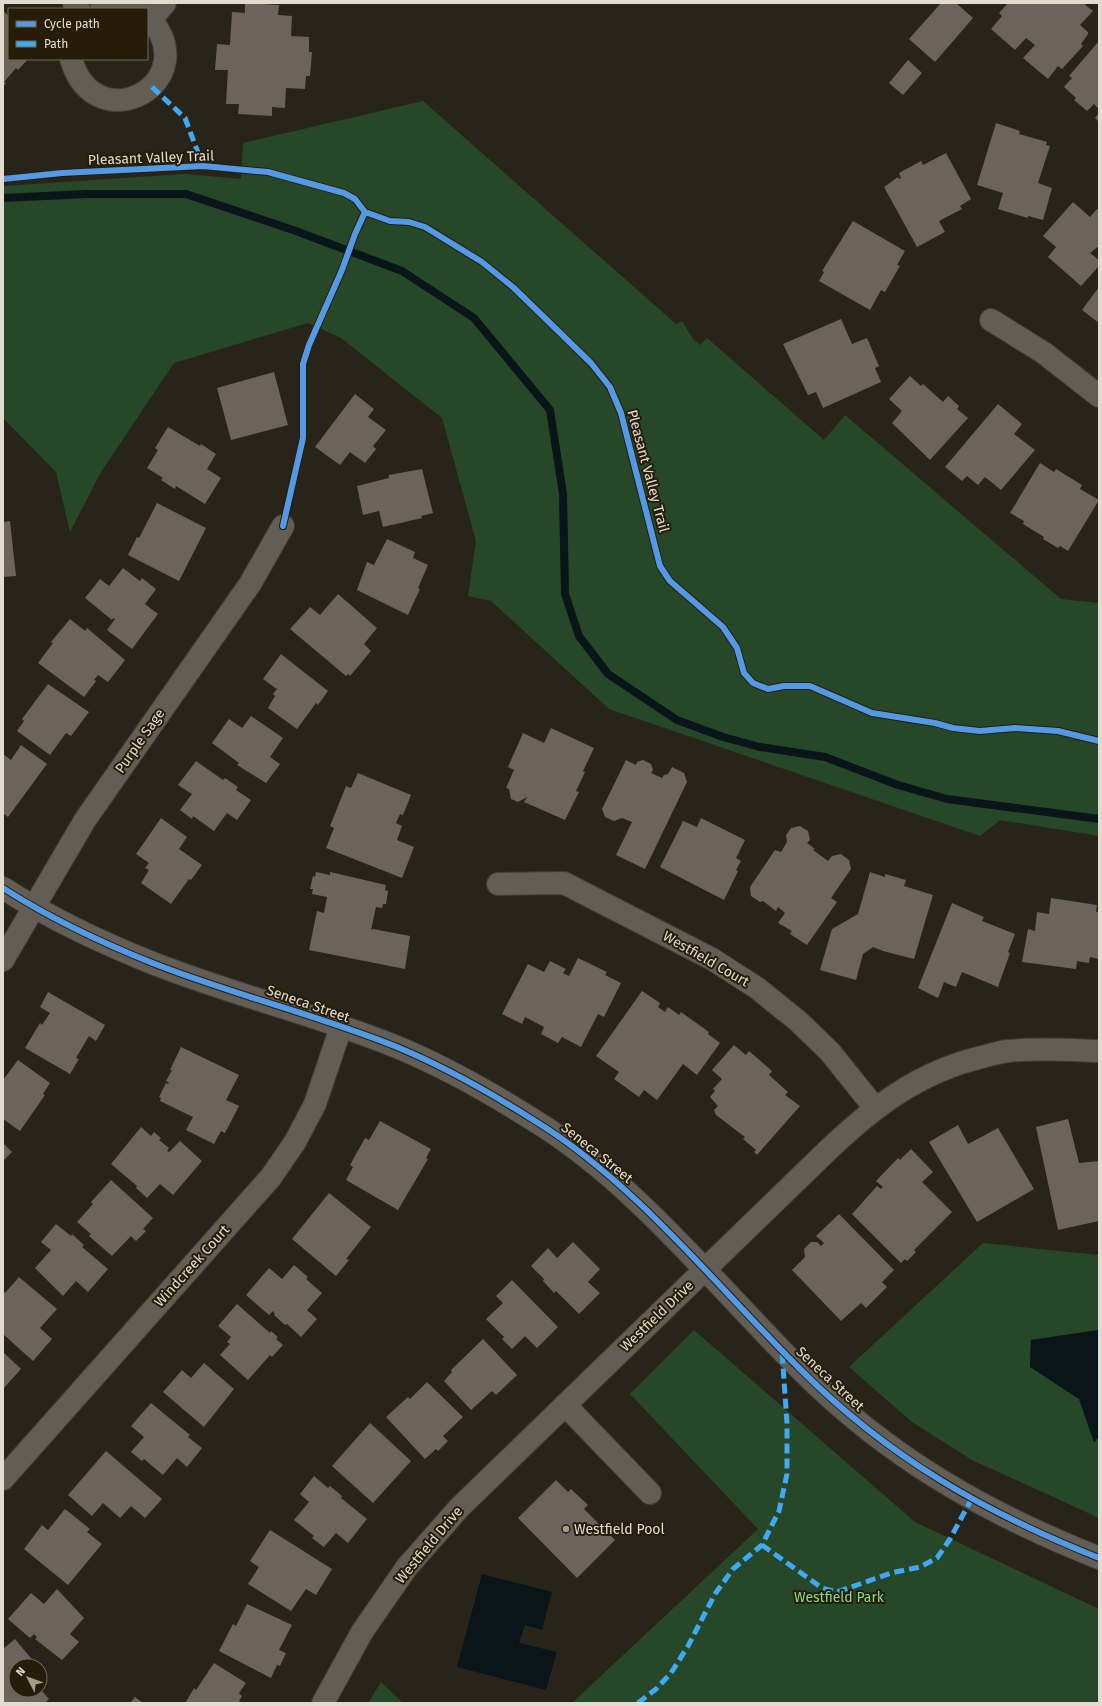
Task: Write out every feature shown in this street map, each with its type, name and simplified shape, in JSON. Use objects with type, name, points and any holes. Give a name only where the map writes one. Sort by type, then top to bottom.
[{"type":"street","points":[[148,12],[166,3]]},
{"type":"street","points":[[105,8],[116,5],[126,8]]},
{"type":"street","points":[[71,60],[76,74],[85,86],[97,95],[112,100],[127,100],[141,94],[152,86],[162,72],[166,56],[164,40],[157,26],[148,17]]},
{"type":"street","points":[[991,320],[1044,353],[1099,396]]},
{"type":"street","name":"Purple Sage","points":[[3,960],[85,820],[250,584],[283,526]]},
{"type":"street","name":"Westfield Court","points":[[498,884],[564,883],[712,959],[757,988],[798,1021],[830,1052],[875,1108]]},
{"type":"street","name":"Seneca Street","points":[[3,888],[34,907],[93,938],[157,965],[397,1047],[470,1081],[539,1123],[593,1163],[633,1198],[809,1378],[853,1418],[917,1466],[975,1502],[1022,1526],[1099,1558]]},
{"type":"street","name":"Windcreek Court","points":[[3,1479],[271,1176],[295,1142],[315,1104],[341,1028]]},
{"type":"street","name":"Westfield Drive","points":[[323,1703],[362,1632],[408,1567],[459,1508],[704,1270],[852,1128],[875,1108],[926,1077],[966,1061],[1006,1051],[1045,1049],[1099,1051]]},
{"type":"street","points":[[565,1405],[650,1493]]},
{"type":"green space","points":[[423,101],[676,324],[682,321],[693,339],[700,345],[707,338],[824,440],[845,415],[1061,599],[1099,603],[1099,836],[1000,820],[980,836],[609,709],[491,601],[468,596],[476,541],[442,418],[341,338],[308,323],[174,363],[101,472],[70,532],[56,472],[3,418],[3,186],[185,174],[241,179],[243,143]]},
{"type":"green space","points":[[983,1243],[1099,1255],[1099,1330],[1031,1340],[1030,1366],[1079,1399],[1094,1442],[1099,1437],[1099,1518],[972,1460],[912,1422],[849,1367]]},
{"type":"green space","name":"Westfield Park","points":[[694,1330],[915,1522],[1099,1609],[1099,1703],[572,1703],[758,1529],[630,1394]]},
{"type":"green space","points":[[381,1682],[403,1703],[368,1703]]},
{"type":"shaded area","points":[[1099,1330],[1099,1437],[1094,1442],[1079,1399],[1030,1367],[1031,1340]]},
{"type":"shaded area","points":[[482,1574],[552,1592],[542,1630],[525,1625],[519,1643],[557,1652],[546,1690],[457,1667]]},
{"type":"building","points":[[245,3],[279,5],[278,15],[292,16],[291,36],[309,37],[309,52],[312,52],[310,76],[306,76],[305,89],[286,88],[285,108],[272,107],[272,116],[238,114],[239,104],[226,104],[228,70],[215,70],[217,44],[230,45],[232,12],[245,13]]},
{"type":"building","points":[[941,3],[956,3],[973,18],[935,62],[909,39]]},
{"type":"building","points":[[1008,3],[1083,3],[1093,11],[1080,25],[1088,32],[1081,44],[1083,46],[1062,69],[1058,66],[1048,79],[1023,58],[1035,45],[1026,38],[1015,50],[991,29],[1002,16],[999,13]]},
{"type":"building","points":[[3,11],[8,15],[8,60],[27,60],[18,70],[16,68],[4,82],[6,83],[3,87]]},
{"type":"building","points":[[1099,41],[1099,109],[1094,104],[1087,111],[1074,100],[1076,98],[1064,87],[1072,78],[1069,76]]},
{"type":"building","points":[[908,60],[922,73],[903,95],[889,83]]},
{"type":"building","points":[[1099,113],[1099,122],[1095,118]]},
{"type":"building","points":[[996,123],[1020,131],[1019,134],[1047,142],[1046,145],[1050,146],[1038,183],[1052,188],[1043,220],[1028,216],[1028,218],[998,209],[1003,193],[977,185]]},
{"type":"building","points":[[946,153],[971,199],[960,206],[962,209],[939,221],[945,232],[917,247],[884,187],[898,177],[899,179],[901,178],[899,173],[921,161],[923,165]]},
{"type":"building","points":[[1073,202],[1090,217],[1097,209],[1099,211],[1099,246],[1090,253],[1099,260],[1099,266],[1081,286],[1048,257],[1056,247],[1043,236]]},
{"type":"building","points":[[853,221],[905,251],[897,265],[900,266],[885,292],[881,290],[870,310],[819,281],[824,272],[822,271]]},
{"type":"building","points":[[1099,287],[1099,323],[1082,310]]},
{"type":"building","points":[[841,319],[852,344],[867,338],[879,366],[875,368],[881,382],[823,408],[816,392],[808,395],[783,344]]},
{"type":"building","points":[[274,372],[288,425],[231,440],[217,388]]},
{"type":"building","points":[[910,376],[921,386],[923,384],[943,402],[948,396],[959,406],[957,409],[968,418],[930,460],[892,423],[902,411],[889,399]]},
{"type":"building","points":[[355,394],[374,409],[368,417],[386,430],[373,446],[376,449],[365,463],[350,452],[340,465],[315,447]]},
{"type":"building","points":[[998,404],[1022,424],[1014,434],[1035,450],[1001,490],[985,477],[978,485],[967,476],[962,481],[945,467]]},
{"type":"building","points":[[168,427],[200,446],[201,444],[216,454],[207,469],[221,478],[205,504],[176,486],[175,489],[161,480],[163,478],[147,468],[158,450],[155,448]]},
{"type":"building","points":[[1040,463],[1054,472],[1056,469],[1082,485],[1080,489],[1099,500],[1068,551],[1060,546],[1058,548],[1043,539],[1044,537],[1023,524],[1024,521],[1010,513]]},
{"type":"building","points":[[422,469],[433,513],[421,516],[422,518],[383,527],[379,511],[363,515],[357,486],[389,478],[389,475]]},
{"type":"building","points":[[157,503],[206,528],[179,581],[128,555],[137,537],[139,538]]},
{"type":"building","points":[[10,521],[16,576],[3,577],[3,522]]},
{"type":"building","points":[[387,539],[415,552],[413,558],[428,565],[418,588],[420,589],[408,615],[357,590],[367,562],[374,565]]},
{"type":"building","points":[[123,568],[140,581],[142,578],[156,589],[145,604],[158,614],[132,649],[107,630],[115,619],[113,618],[112,620],[85,598],[100,579],[109,586]]},
{"type":"building","points":[[338,594],[377,628],[364,644],[371,651],[350,676],[348,674],[346,676],[290,629],[310,607],[320,615]]},
{"type":"building","points":[[70,619],[85,631],[87,628],[125,660],[108,682],[98,675],[94,680],[96,681],[84,697],[38,663],[53,643],[51,642]]},
{"type":"building","points":[[281,654],[328,691],[318,705],[316,703],[297,729],[268,708],[275,696],[273,694],[277,689],[263,679]]},
{"type":"building","points":[[48,684],[89,712],[71,736],[66,733],[50,755],[17,731],[24,721],[22,719]]},
{"type":"building","points":[[251,716],[283,738],[270,757],[280,764],[266,783],[237,765],[239,763],[212,743],[229,719],[242,728]]},
{"type":"building","points":[[551,728],[594,748],[583,771],[585,772],[576,791],[579,792],[565,820],[524,802],[527,797],[518,802],[511,799],[509,789],[506,788],[514,770],[508,767],[523,733],[544,743]]},
{"type":"building","points":[[21,745],[47,764],[8,817],[3,813],[3,754],[11,760]]},
{"type":"building","points":[[626,760],[636,765],[637,762],[643,760],[651,764],[653,770],[651,773],[662,778],[664,775],[668,774],[672,767],[684,773],[687,782],[645,869],[616,855],[632,822],[622,818],[614,821],[605,817],[602,809]]},
{"type":"building","points":[[196,761],[223,780],[225,778],[238,787],[236,790],[251,800],[237,820],[227,813],[214,831],[193,816],[192,819],[180,810],[192,794],[178,785]]},
{"type":"building","points":[[358,773],[411,795],[403,815],[400,814],[396,823],[402,826],[397,840],[414,847],[402,878],[326,848],[334,828],[330,826],[346,786],[351,788]]},
{"type":"building","points":[[161,818],[187,837],[179,849],[202,865],[191,880],[189,879],[171,904],[141,883],[149,870],[145,868],[149,863],[136,854]]},
{"type":"building","points":[[701,818],[745,840],[736,858],[741,861],[736,870],[738,871],[724,900],[660,867],[683,821],[697,827]]},
{"type":"building","points":[[800,826],[808,831],[810,840],[807,843],[815,849],[813,850],[828,861],[832,856],[841,854],[849,860],[851,869],[831,898],[837,902],[807,945],[790,934],[792,931],[778,923],[785,913],[778,907],[776,911],[763,901],[760,902],[751,896],[750,887],[775,850],[781,852],[787,842],[786,835],[791,828]]},
{"type":"building","points":[[316,872],[330,875],[330,872],[386,885],[385,890],[388,891],[386,904],[383,904],[382,908],[376,907],[371,930],[373,929],[410,936],[405,969],[309,950],[317,911],[324,913],[327,897],[312,894],[313,889],[310,889],[313,876],[315,877]]},
{"type":"building","points":[[870,872],[885,877],[885,874],[906,880],[904,886],[933,895],[914,959],[873,947],[863,954],[856,980],[820,970],[832,929],[858,914]]},
{"type":"building","points":[[1051,898],[1097,905],[1096,912],[1099,912],[1099,959],[1090,957],[1089,963],[1077,961],[1076,969],[1022,962],[1028,929],[1035,931],[1037,912],[1049,914]]},
{"type":"building","points":[[952,903],[984,917],[982,921],[1015,934],[998,987],[962,972],[956,987],[944,982],[938,998],[918,988]]},
{"type":"building","points":[[578,958],[607,972],[605,975],[621,983],[604,1017],[598,1014],[581,1047],[562,1037],[558,1043],[541,1034],[544,1027],[525,1017],[522,1024],[502,1014],[528,964],[544,972],[550,961],[566,969],[563,973],[569,976]]},
{"type":"building","points":[[642,991],[660,1003],[658,1007],[665,1012],[668,1007],[679,1015],[681,1012],[709,1032],[708,1034],[720,1043],[697,1075],[683,1064],[657,1100],[644,1090],[639,1097],[614,1079],[619,1072],[596,1056]]},
{"type":"building","points":[[48,992],[105,1025],[96,1041],[89,1036],[76,1058],[79,1059],[70,1074],[25,1048],[40,1023],[42,1025],[50,1013],[40,1007]]},
{"type":"building","points":[[734,1045],[746,1055],[749,1051],[772,1071],[769,1075],[788,1092],[785,1095],[800,1106],[757,1155],[754,1152],[756,1150],[743,1139],[745,1137],[716,1115],[714,1110],[718,1106],[710,1097],[715,1091],[713,1089],[722,1079],[712,1070]]},
{"type":"building","points":[[181,1047],[239,1075],[226,1100],[239,1106],[225,1133],[221,1131],[214,1144],[186,1130],[193,1117],[160,1101],[161,1098],[159,1097],[166,1083],[169,1083],[166,1081]]},
{"type":"building","points":[[18,1060],[50,1083],[43,1094],[45,1095],[20,1131],[3,1119],[3,1080]]},
{"type":"building","points":[[1068,1119],[1079,1163],[1099,1161],[1099,1221],[1058,1230],[1036,1127]]},
{"type":"building","points":[[380,1121],[431,1149],[426,1158],[428,1159],[398,1210],[346,1180],[353,1167],[350,1165],[365,1138],[369,1140]]},
{"type":"building","points":[[958,1125],[968,1144],[998,1128],[1034,1189],[977,1222],[929,1142]]},
{"type":"building","points":[[141,1127],[151,1136],[154,1132],[161,1138],[159,1140],[169,1148],[167,1151],[169,1152],[180,1141],[202,1161],[173,1195],[160,1184],[147,1198],[136,1188],[137,1186],[111,1164]]},
{"type":"building","points":[[3,1143],[12,1152],[3,1161]]},
{"type":"building","points":[[911,1149],[933,1172],[922,1182],[952,1212],[914,1250],[916,1252],[907,1261],[905,1259],[901,1263],[852,1214],[877,1186],[881,1189],[883,1187],[876,1181],[898,1158],[900,1160]]},
{"type":"building","points":[[111,1180],[153,1218],[143,1229],[146,1231],[136,1241],[131,1236],[112,1256],[89,1236],[91,1234],[77,1222],[93,1204],[91,1202]]},
{"type":"building","points":[[329,1193],[371,1227],[346,1259],[349,1260],[336,1276],[292,1239]]},
{"type":"building","points":[[839,1214],[894,1270],[882,1282],[887,1287],[866,1308],[861,1303],[841,1321],[792,1270],[805,1257],[804,1249],[811,1242],[817,1242],[821,1246],[824,1243],[816,1236]]},
{"type":"building","points":[[56,1224],[71,1236],[72,1234],[84,1245],[82,1247],[108,1269],[88,1292],[76,1281],[63,1296],[35,1268],[51,1250],[41,1242]]},
{"type":"building","points":[[573,1242],[600,1269],[588,1282],[600,1293],[579,1314],[556,1291],[554,1293],[543,1281],[544,1279],[531,1266],[548,1248],[557,1258]]},
{"type":"building","points":[[294,1265],[308,1277],[306,1279],[322,1293],[307,1310],[317,1319],[301,1337],[287,1324],[285,1325],[274,1315],[275,1314],[273,1311],[269,1315],[246,1295],[269,1268],[282,1279]]},
{"type":"building","points":[[19,1277],[57,1309],[40,1328],[52,1339],[33,1361],[3,1334],[3,1291],[5,1293]]},
{"type":"building","points":[[512,1280],[558,1327],[537,1348],[525,1336],[512,1349],[502,1339],[504,1337],[486,1319],[503,1303],[496,1296]]},
{"type":"building","points":[[237,1304],[270,1333],[271,1331],[278,1337],[276,1339],[283,1345],[272,1357],[270,1355],[248,1380],[220,1355],[230,1344],[227,1342],[231,1337],[218,1326]]},
{"type":"building","points":[[483,1339],[517,1375],[496,1395],[492,1391],[471,1410],[444,1381],[452,1372],[451,1370]]},
{"type":"building","points":[[3,1352],[21,1369],[3,1389]]},
{"type":"building","points":[[204,1363],[234,1389],[204,1427],[163,1392],[182,1370],[191,1378]]},
{"type":"building","points":[[427,1382],[463,1417],[443,1436],[448,1441],[438,1451],[436,1449],[425,1459],[386,1417],[408,1397],[410,1399]]},
{"type":"building","points":[[151,1403],[190,1435],[188,1437],[202,1448],[187,1467],[177,1458],[163,1475],[144,1459],[142,1461],[131,1452],[144,1437],[131,1426]]},
{"type":"building","points":[[370,1423],[411,1461],[373,1503],[332,1466]]},
{"type":"building","points":[[106,1451],[162,1499],[145,1518],[131,1506],[120,1518],[103,1503],[92,1516],[68,1495]]},
{"type":"building","points":[[314,1476],[328,1488],[330,1486],[342,1496],[341,1498],[367,1519],[348,1543],[336,1533],[324,1547],[312,1538],[314,1536],[294,1520],[309,1502],[300,1494]]},
{"type":"building","name":"Westfield Pool","points":[[556,1480],[568,1492],[571,1489],[588,1505],[584,1509],[615,1540],[577,1578],[518,1518]]},
{"type":"building","points":[[65,1509],[90,1529],[87,1532],[102,1544],[68,1585],[24,1549],[42,1525],[48,1530]]},
{"type":"building","points":[[270,1530],[332,1569],[316,1595],[306,1589],[291,1611],[248,1584],[259,1567],[250,1561]]},
{"type":"building","points":[[57,1589],[84,1618],[70,1634],[79,1642],[62,1660],[35,1639],[37,1637],[34,1634],[30,1638],[8,1619],[31,1593],[44,1604]]},
{"type":"building","points":[[247,1604],[292,1625],[279,1650],[286,1653],[280,1666],[277,1665],[271,1678],[219,1651],[233,1624],[236,1626]]},
{"type":"building","points":[[15,1639],[31,1658],[8,1658],[8,1698],[48,1698],[49,1699],[45,1703],[3,1703],[3,1649]]},
{"type":"building","points":[[214,1663],[246,1683],[239,1693],[242,1696],[239,1701],[242,1703],[186,1702],[194,1688],[196,1690]]},
{"type":"building","points":[[135,1697],[143,1703],[130,1703]]},
{"type":"waterway","points":[[3,198],[87,194],[186,194],[296,231],[402,271],[474,318],[550,410],[563,494],[565,594],[579,636],[608,674],[677,720],[723,737],[760,747],[825,757],[898,785],[947,799],[1099,819]]},
{"type":"marked path","points":[[152,87],[185,118],[203,166]]},
{"type":"marked path","points":[[638,1703],[656,1689],[671,1673],[688,1646],[715,1594],[733,1569],[762,1545],[779,1511],[787,1474],[787,1423],[782,1352]]},
{"type":"marked path","points":[[762,1545],[822,1588],[837,1592],[891,1573],[920,1567],[937,1558],[950,1539],[971,1500]]},
{"type":"cycle path","name":"Pleasant Valley Trail","points":[[3,179],[62,173],[203,166],[268,172],[344,193],[355,199],[365,212],[390,221],[409,222],[425,227],[482,262],[514,288],[591,363],[610,387],[621,413],[660,566],[670,581],[723,627],[737,648],[744,673],[753,683],[768,689],[784,686],[810,686],[872,713],[935,723],[953,728],[980,731],[1015,728],[1058,731],[1099,741]]},
{"type":"cycle path","points":[[283,526],[303,438],[303,364],[309,345],[342,270],[365,212]]},
{"type":"cycle path","points":[[3,888],[77,930],[155,964],[215,986],[337,1025],[397,1047],[450,1072],[535,1121],[572,1146],[642,1205],[802,1371],[869,1431],[904,1457],[978,1502],[1057,1541],[1099,1558]]},
{"type":"place","name":"Westfield Pool","points":[[566,1529]]}]
